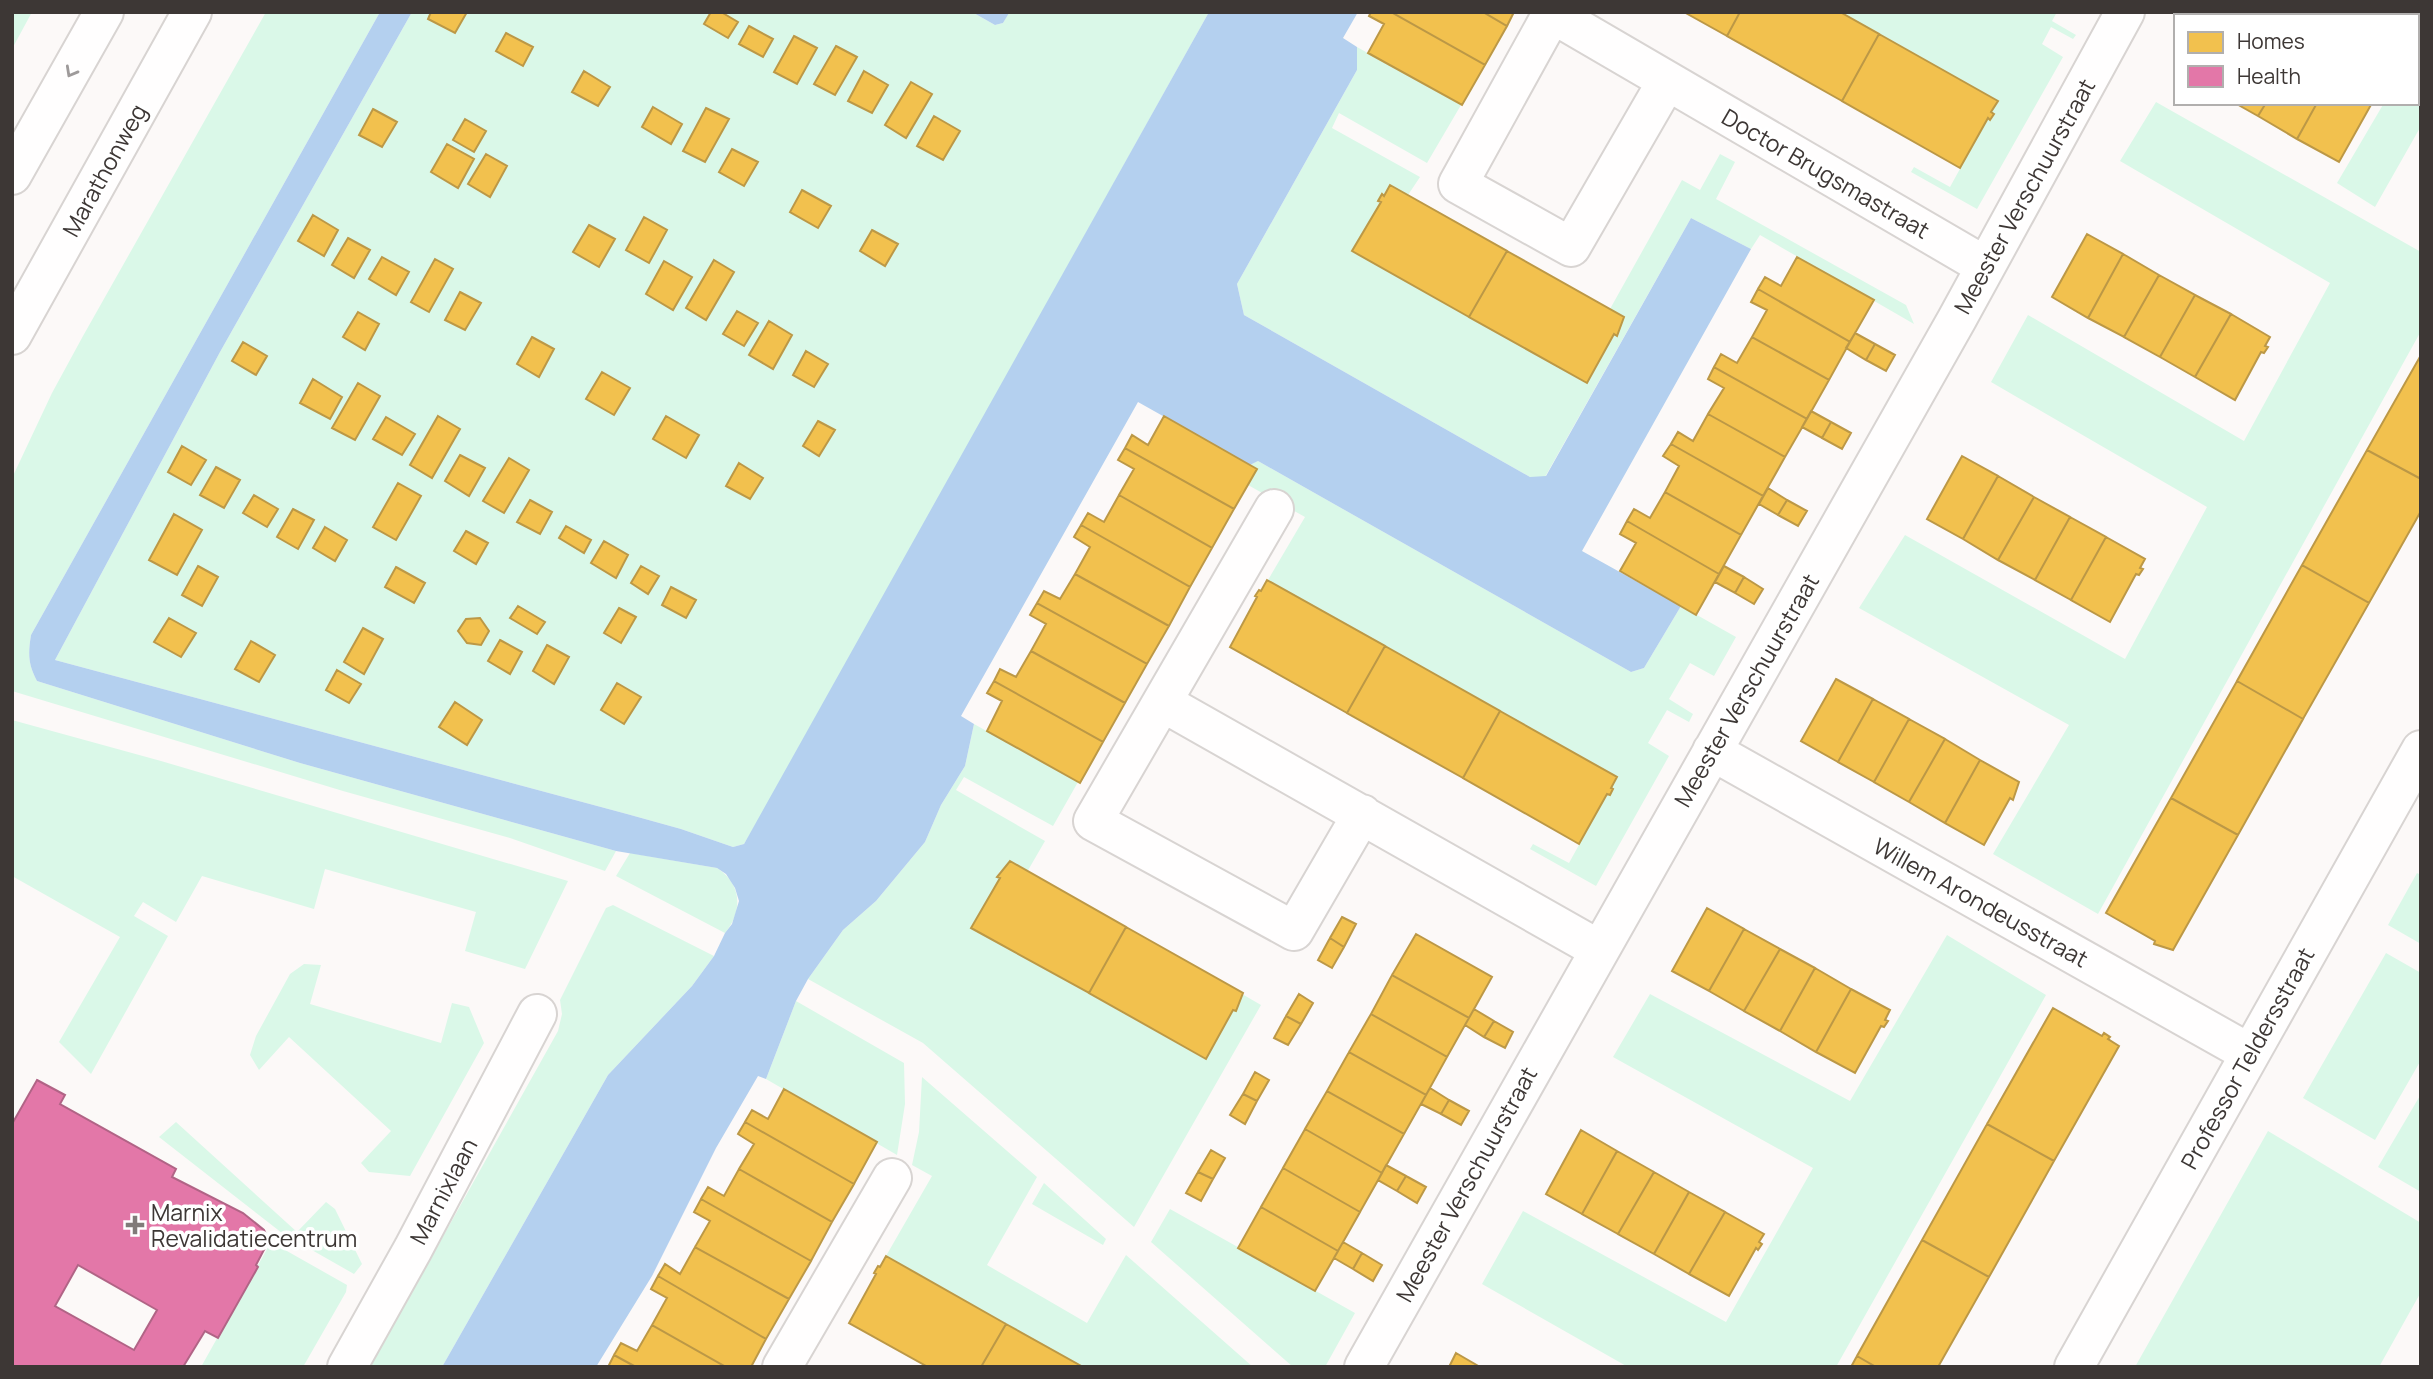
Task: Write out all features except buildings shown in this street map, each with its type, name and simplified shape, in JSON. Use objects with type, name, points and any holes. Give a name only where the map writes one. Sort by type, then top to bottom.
[{"type":"street","points":[[12,175],[104,12]]},
{"type":"street","name":"Marathonweg","points":[[13,331],[192,12]]},
{"type":"street","name":"Meester Verschuurstraat","points":[[1364,1367],[1985,266],[2125,12]]},
{"type":"street","name":"Doctor Brugsmastraat","points":[[1667,80],[1572,247],[1458,184],[1553,13],[1985,266]]},
{"type":"street","points":[[1274,509],[1093,821],[1294,931],[1362,814]]},
{"type":"street","points":[[1162,702],[1598,949]]},
{"type":"street","name":"Professor Teldersstraat","points":[[2074,1367],[2421,750]]},
{"type":"street","name":"Willem Arondeusstraat","points":[[1712,751],[2249,1053]]},
{"type":"street","name":"Marnixlaan","points":[[347,1367],[413,1250],[537,1014]]},
{"type":"street","points":[[788,1365],[892,1178]]},
{"type":"green space","points":[[12,12],[32,12],[12,49]]},
{"type":"green space","points":[[266,12],[380,12],[31,635],[29,648],[34,675],[37,681],[300,763],[616,851],[605,871],[510,838],[343,791],[12,691],[12,478],[52,393],[83,336]]},
{"type":"green space","points":[[412,12],[972,12],[995,25],[1003,23],[1009,12],[1209,12],[744,844],[733,847],[627,814],[55,660],[220,352]]},
{"type":"green space","points":[[1840,12],[2057,12],[2052,21],[2076,35],[2073,39],[2051,27],[2042,44],[2063,57],[1977,209],[1911,172],[1914,167],[1950,187],[1988,118],[1991,119],[1994,114],[1991,112],[1997,101]]},
{"type":"green space","points":[[2421,41],[2421,126],[2375,207],[2337,183],[2383,105],[2419,105]]},
{"type":"green space","points":[[1357,47],[1461,105],[1427,163],[1339,113],[1332,128],[1420,177],[1408,195],[1390,186],[1384,196],[1381,195],[1378,201],[1381,202],[1353,251],[1586,383],[1614,334],[1617,335],[1620,330],[1618,328],[1624,317],[1610,309],[1682,180],[1700,190],[1720,154],[1735,162],[1716,199],[1906,305],[1914,324],[1760,235],[1751,249],[1691,218],[1545,477],[1530,477],[1244,315],[1237,284],[1357,70]]},
{"type":"green space","points":[[2156,102],[2421,252],[2421,331],[2098,914],[1993,854],[2069,725],[1859,608],[1905,535],[2125,659],[2207,507],[1991,382],[2028,315],[2244,441],[2330,283],[2120,161]]},
{"type":"green space","points":[[1258,461],[1631,672],[1644,668],[1681,606],[1736,637],[1714,676],[1690,663],[1669,699],[1693,714],[1689,722],[1667,710],[1648,743],[1669,756],[1596,886],[1530,849],[1533,844],[1569,863],[1607,794],[1610,795],[1613,790],[1611,788],[1617,777],[1268,580],[1305,517],[1248,485],[1257,469],[1250,465]]},
{"type":"green space","points":[[12,720],[568,881],[525,969],[465,951],[476,912],[325,869],[314,909],[202,876],[176,922],[143,902],[134,916],[168,936],[91,1074],[59,1042],[120,937],[12,876]]},
{"type":"green space","points":[[974,724],[1078,782],[1053,826],[964,777],[956,790],[1045,841],[1027,872],[1010,861],[1003,872],[1000,871],[997,876],[1000,878],[972,928],[1205,1059],[1233,1010],[1236,1011],[1242,994],[1261,1005],[1134,1227],[923,1043],[808,979],[843,930],[876,901],[925,842],[941,805],[965,766]]},
{"type":"green space","points":[[630,853],[717,868],[725,874],[735,890],[737,907],[725,933],[616,876]]},
{"type":"green space","points":[[2417,873],[2421,875],[2421,944],[2388,925]]},
{"type":"green space","points":[[613,905],[714,956],[692,986],[608,1075],[442,1367],[370,1367],[558,1031],[562,1014],[560,1000],[606,908]]},
{"type":"green space","points":[[1947,935],[2046,995],[1836,1367],[1628,1367],[1482,1284],[1523,1211],[1726,1322],[1813,1168],[1613,1057],[1650,994],[1850,1101]]},
{"type":"green space","points":[[2386,953],[2421,973],[2421,1060],[2375,1140],[2303,1098]]},
{"type":"green space","points":[[304,964],[321,965],[310,1004],[441,1043],[452,1003],[469,1007],[484,1043],[410,1176],[369,1172],[361,1163],[391,1131],[289,1037],[259,1070],[250,1055],[256,1036],[290,974]]},
{"type":"green space","points":[[796,1001],[904,1063],[905,1104],[897,1155],[766,1079]]},
{"type":"green space","points":[[922,1077],[1037,1177],[987,1265],[1087,1323],[1126,1255],[1253,1367],[1083,1367],[886,1256],[932,1176],[912,1165],[919,1132]]},
{"type":"green space","points":[[2421,1094],[2421,1192],[2378,1167]]},
{"type":"green space","points":[[176,1122],[297,1232],[326,1202],[335,1209],[362,1264],[354,1274],[282,1233],[159,1137]]},
{"type":"green space","points":[[2268,1131],[2421,1223],[2421,1292],[2379,1367],[2135,1367]]},
{"type":"green space","points":[[1044,1183],[1106,1239],[1103,1245],[1032,1204]]},
{"type":"green space","points":[[1170,1209],[1355,1313],[1325,1367],[1293,1367],[1151,1242]]},
{"type":"green space","points":[[271,1242],[347,1285],[346,1292],[303,1367],[201,1367]]},
{"type":"water","points":[[380,12],[412,12],[220,352],[55,660],[627,814],[733,847],[744,844],[1209,12],[1358,12],[1343,38],[1357,47],[1357,70],[1237,284],[1244,315],[1530,477],[1546,476],[1691,218],[1751,249],[1582,551],[1681,606],[1644,668],[1631,672],[1258,461],[1250,465],[1138,402],[961,716],[974,724],[965,766],[941,805],[925,842],[876,901],[843,930],[808,979],[796,1001],[766,1079],[758,1076],[716,1148],[652,1276],[596,1367],[442,1367],[608,1075],[692,986],[714,956],[732,924],[739,901],[735,888],[726,874],[717,868],[616,851],[300,763],[37,681],[29,653],[31,635]]},
{"type":"water","points":[[972,12],[1009,13],[1003,23],[995,25]]},
{"type":"place","name":"Marnix Revalidatiecentrum","points":[[135,1225]]}]
